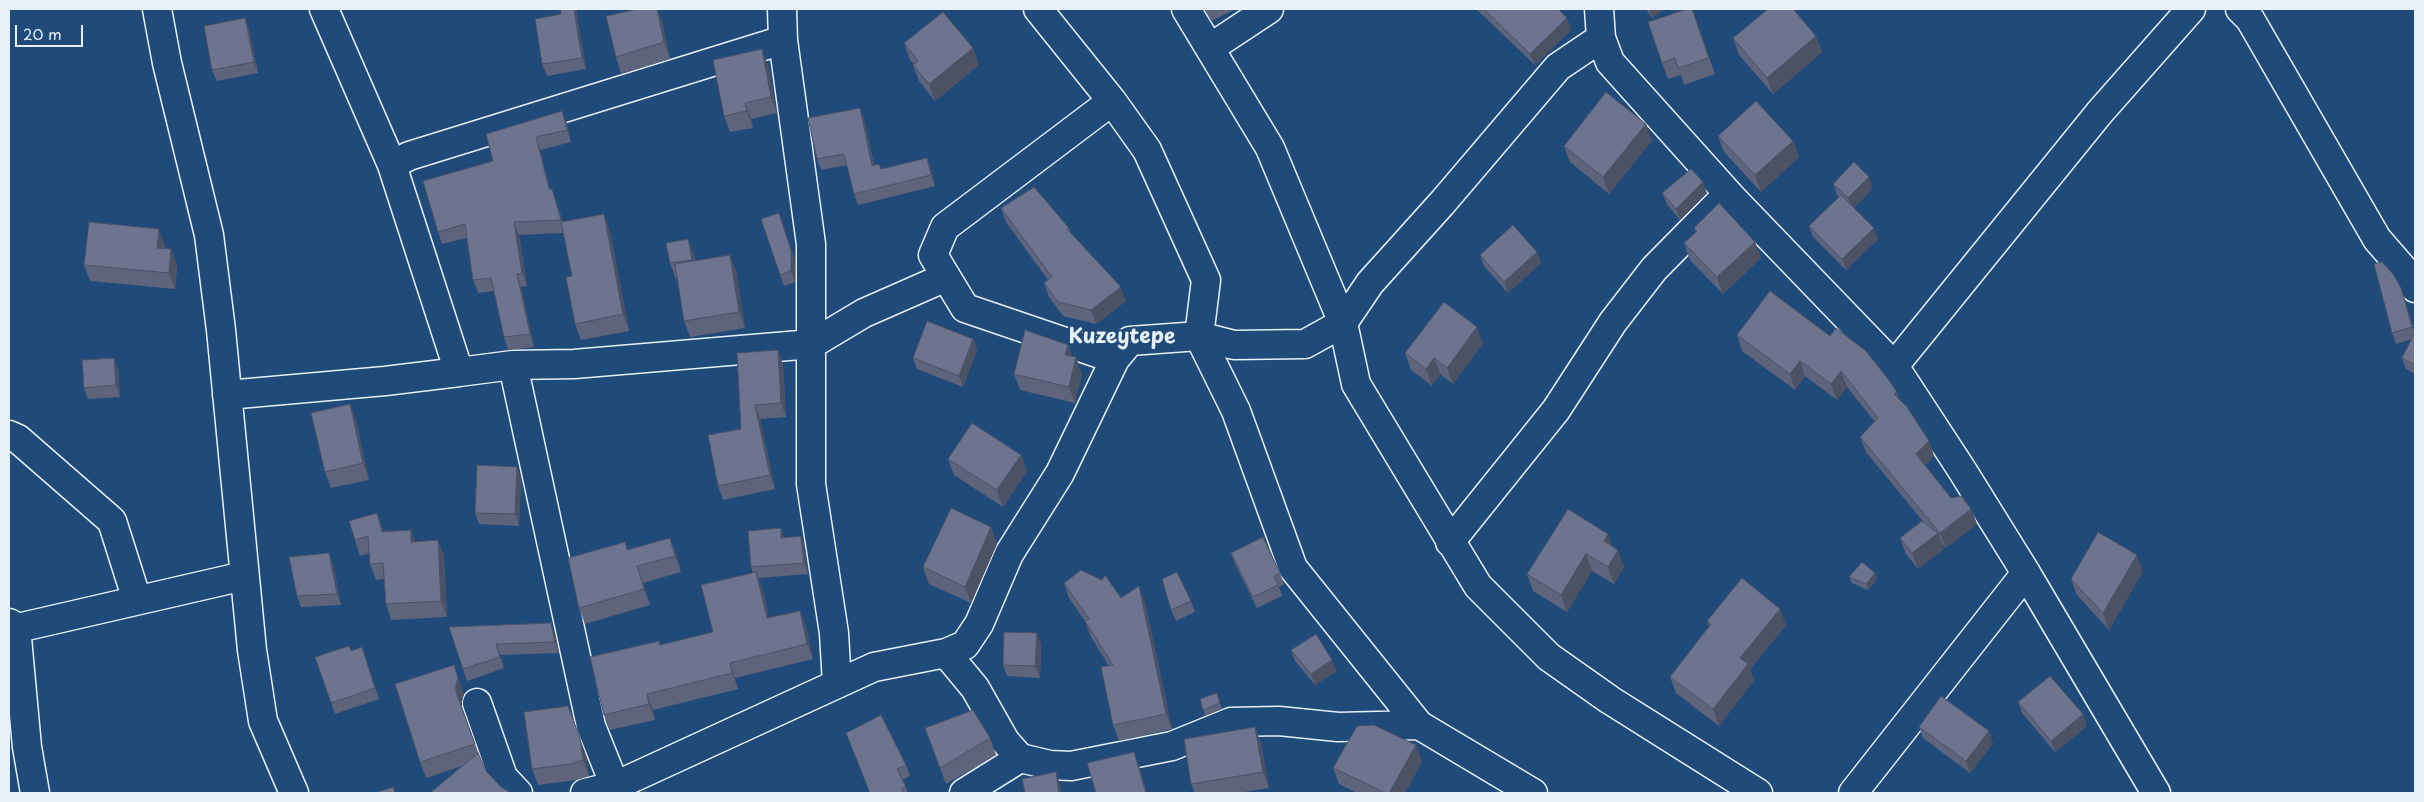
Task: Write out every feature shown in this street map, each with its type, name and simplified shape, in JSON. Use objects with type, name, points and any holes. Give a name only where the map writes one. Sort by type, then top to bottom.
[{"type":"street","points":[[157,9],[168,64],[210,235],[252,650],[263,721],[294,793]]},
{"type":"street","points":[[324,9],[392,165],[459,372]]},
{"type":"street","points":[[782,9],[783,40],[811,244],[811,484],[834,633],[837,684]]},
{"type":"street","points":[[1038,9],[1112,100],[1146,150],[1206,280],[1199,336],[1236,411],[1293,568],[1419,725],[1533,793]]},
{"type":"street","points":[[1186,9],[1270,148],[1342,323],[1356,384],[1478,586],[1549,657],[1610,700],[1758,793]]},
{"type":"street","points":[[1210,48],[1269,9]]},
{"type":"street","points":[[1600,9],[1601,38],[1610,62],[1728,194],[1894,366],[2026,573],[2156,793]]},
{"type":"street","points":[[1894,366],[2100,112],[2191,9]]},
{"type":"street","points":[[2240,9],[2250,20],[2377,239],[2410,277],[2415,288]]},
{"type":"street","points":[[585,793],[614,786],[874,668],[946,652],[965,645],[979,624],[1009,554],[1060,473],[1115,359],[1130,342],[1199,336],[1234,345],[1304,344],[1342,323],[1370,283],[1443,202],[1558,67],[1601,38]]},
{"type":"street","points":[[392,165],[409,156],[783,40]]},
{"type":"street","points":[[1112,100],[945,227],[933,256],[966,308],[1115,359]]},
{"type":"street","points":[[1450,542],[1556,410],[1613,322],[1654,269],[1728,194]]},
{"type":"street","points":[[227,395],[385,381],[513,365],[574,364],[812,344],[864,314],[946,277]]},
{"type":"street","points":[[513,365],[591,726],[614,786]]},
{"type":"street","points":[[9,435],[18,439],[112,520],[137,600]]},
{"type":"street","points":[[1853,793],[2026,573]]},
{"type":"street","points":[[35,793],[11,627],[244,576]]},
{"type":"street","points":[[946,652],[975,688],[1005,741],[1020,758],[1050,765],[1071,766],[1172,746],[1232,722],[1279,721],[1338,727],[1419,725]]},
{"type":"street","points":[[478,702],[503,777],[518,793]]},
{"type":"street","points":[[964,793],[1020,758]]},
{"type":"building","points":[[561,9],[574,9],[582,58],[542,64],[535,19],[561,14]]},
{"type":"building","points":[[638,9],[657,9],[664,42],[616,57],[606,16]]},
{"type":"building","points":[[1484,9],[1558,9],[1567,18],[1530,54]]},
{"type":"building","points":[[1692,9],[1709,58],[1678,68],[1675,58],[1662,63],[1648,22]]},
{"type":"building","points":[[1768,9],[1793,9],[1816,36],[1767,78],[1733,38]]},
{"type":"building","points":[[943,12],[973,48],[929,84],[913,65],[918,61],[904,43]]},
{"type":"building","points":[[245,18],[254,62],[212,70],[204,26]]},
{"type":"building","points":[[762,49],[771,97],[745,103],[747,111],[724,116],[713,60]]},
{"type":"building","points":[[1606,92],[1646,124],[1603,177],[1564,146]]},
{"type":"building","points":[[1756,101],[1793,141],[1755,175],[1718,136]]},
{"type":"building","points":[[860,108],[872,166],[879,164],[881,169],[927,158],[931,175],[854,194],[844,154],[817,159],[808,118]]},
{"type":"building","points":[[562,111],[567,130],[536,137],[549,189],[552,189],[561,220],[514,222],[522,273],[517,274],[530,334],[504,337],[491,278],[473,280],[465,224],[438,232],[423,181],[493,161],[486,134]]},
{"type":"building","points":[[1854,162],[1869,177],[1848,198],[1833,184]]},
{"type":"building","points":[[1691,169],[1703,182],[1676,209],[1662,193]]},
{"type":"building","points":[[1034,187],[1069,228],[1067,229],[1121,287],[1091,310],[1058,302],[1044,283],[1052,277],[1001,208]]},
{"type":"building","points":[[1841,195],[1874,228],[1842,259],[1809,226]]},
{"type":"building","points":[[1719,203],[1755,242],[1717,277],[1684,243],[1697,231],[1694,228]]},
{"type":"building","points":[[779,213],[791,250],[791,271],[780,275],[761,219]]},
{"type":"building","points":[[604,214],[623,314],[575,324],[566,277],[572,276],[561,222]]},
{"type":"building","points":[[89,222],[159,229],[157,248],[171,249],[169,273],[84,265]]},
{"type":"building","points":[[1513,225],[1537,252],[1504,282],[1480,255]]},
{"type":"building","points":[[688,239],[692,260],[670,263],[666,243]]},
{"type":"building","points":[[730,255],[739,312],[684,321],[675,264]]},
{"type":"building","points":[[2382,262],[2393,274],[2401,288],[2412,327],[2392,333],[2374,264]]},
{"type":"building","points":[[1770,291],[1830,336],[1836,328],[1866,351],[1888,379],[1897,392],[1894,394],[1907,407],[1929,441],[1916,454],[1951,498],[1961,496],[1971,509],[1940,533],[1860,437],[1878,418],[1841,371],[1831,384],[1800,361],[1790,374],[1737,335]]},
{"type":"building","points":[[1444,302],[1477,327],[1447,368],[1434,358],[1426,369],[1405,353]]},
{"type":"building","points":[[927,321],[973,339],[959,376],[913,358]]},
{"type":"building","points":[[1025,330],[1068,345],[1065,355],[1076,357],[1069,387],[1014,374]]},
{"type":"building","points":[[2415,332],[2415,365],[2402,358]]},
{"type":"building","points":[[778,350],[781,403],[755,405],[770,475],[718,486],[708,435],[741,429],[737,353]]},
{"type":"building","points":[[114,358],[116,385],[84,388],[82,360]]},
{"type":"building","points":[[350,404],[363,463],[325,472],[311,413]]},
{"type":"building","points":[[972,423],[1021,455],[997,490],[948,459]]},
{"type":"building","points":[[477,465],[517,467],[515,514],[475,513]]},
{"type":"building","points":[[951,508],[991,527],[965,587],[923,567]]},
{"type":"building","points":[[1568,509],[1608,534],[1604,541],[1618,550],[1608,567],[1586,554],[1561,595],[1527,574]]},
{"type":"building","points":[[377,513],[382,532],[411,530],[411,542],[438,540],[441,601],[386,604],[383,563],[370,564],[368,536],[355,540],[349,521]]},
{"type":"building","points":[[1922,521],[1938,533],[1912,553],[1900,538]]},
{"type":"building","points":[[781,528],[781,538],[801,536],[804,563],[751,567],[748,531]]},
{"type":"building","points":[[2098,532],[2137,555],[2103,613],[2071,579]]},
{"type":"building","points":[[1263,537],[1280,573],[1274,576],[1278,585],[1253,597],[1231,553]]},
{"type":"building","points":[[670,538],[675,556],[637,566],[644,589],[579,608],[568,558],[625,542],[627,550]]},
{"type":"building","points":[[329,553],[337,594],[297,596],[289,557]]},
{"type":"building","points":[[1862,562],[1875,573],[1866,584],[1849,577]]},
{"type":"building","points":[[1081,570],[1102,580],[1105,575],[1121,598],[1139,586],[1166,714],[1113,725],[1101,667],[1113,665],[1085,621],[1089,619],[1064,583]]},
{"type":"building","points":[[756,572],[767,618],[800,611],[807,644],[730,663],[732,673],[647,694],[649,704],[604,715],[590,657],[659,641],[660,645],[713,632],[701,585]]},
{"type":"building","points":[[1177,572],[1191,601],[1171,610],[1162,579]]},
{"type":"building","points":[[1742,578],[1780,609],[1740,658],[1748,664],[1713,709],[1670,677],[1711,624],[1707,621]]},
{"type":"building","points":[[551,623],[555,642],[496,644],[500,657],[463,669],[449,627]]},
{"type":"building","points":[[1004,632],[1037,633],[1035,666],[1003,665]]},
{"type":"building","points":[[1316,634],[1332,660],[1311,674],[1291,650]]},
{"type":"building","points":[[349,646],[351,651],[362,647],[375,688],[331,703],[315,657]]},
{"type":"building","points":[[454,665],[458,678],[456,692],[475,744],[420,762],[395,684]]},
{"type":"building","points":[[2050,676],[2083,714],[2051,741],[2018,702]]},
{"type":"building","points":[[1217,693],[1220,703],[1203,710],[1200,699]]},
{"type":"building","points":[[1941,696],[1989,731],[1966,761],[1919,727]]},
{"type":"building","points":[[568,706],[580,738],[583,760],[571,764],[532,769],[524,712]]},
{"type":"building","points":[[973,710],[990,738],[940,768],[925,728]]},
{"type":"building","points":[[881,715],[906,765],[897,769],[906,787],[902,788],[903,793],[870,793],[846,733]]},
{"type":"building","points":[[1374,725],[1416,745],[1389,793],[1333,768],[1357,726]]},
{"type":"building","points":[[1255,727],[1263,772],[1191,784],[1184,739]]},
{"type":"building","points":[[1134,752],[1146,793],[1096,793],[1087,763]]},
{"type":"building","points":[[478,753],[486,771],[501,787],[511,793],[430,793]]},
{"type":"building","points":[[1056,772],[1059,793],[1025,793],[1022,779]]},
{"type":"building","points":[[393,787],[395,793],[375,793]]},
{"type":"district","name":"Kuzeytepe","points":[[1122,337]]}]
